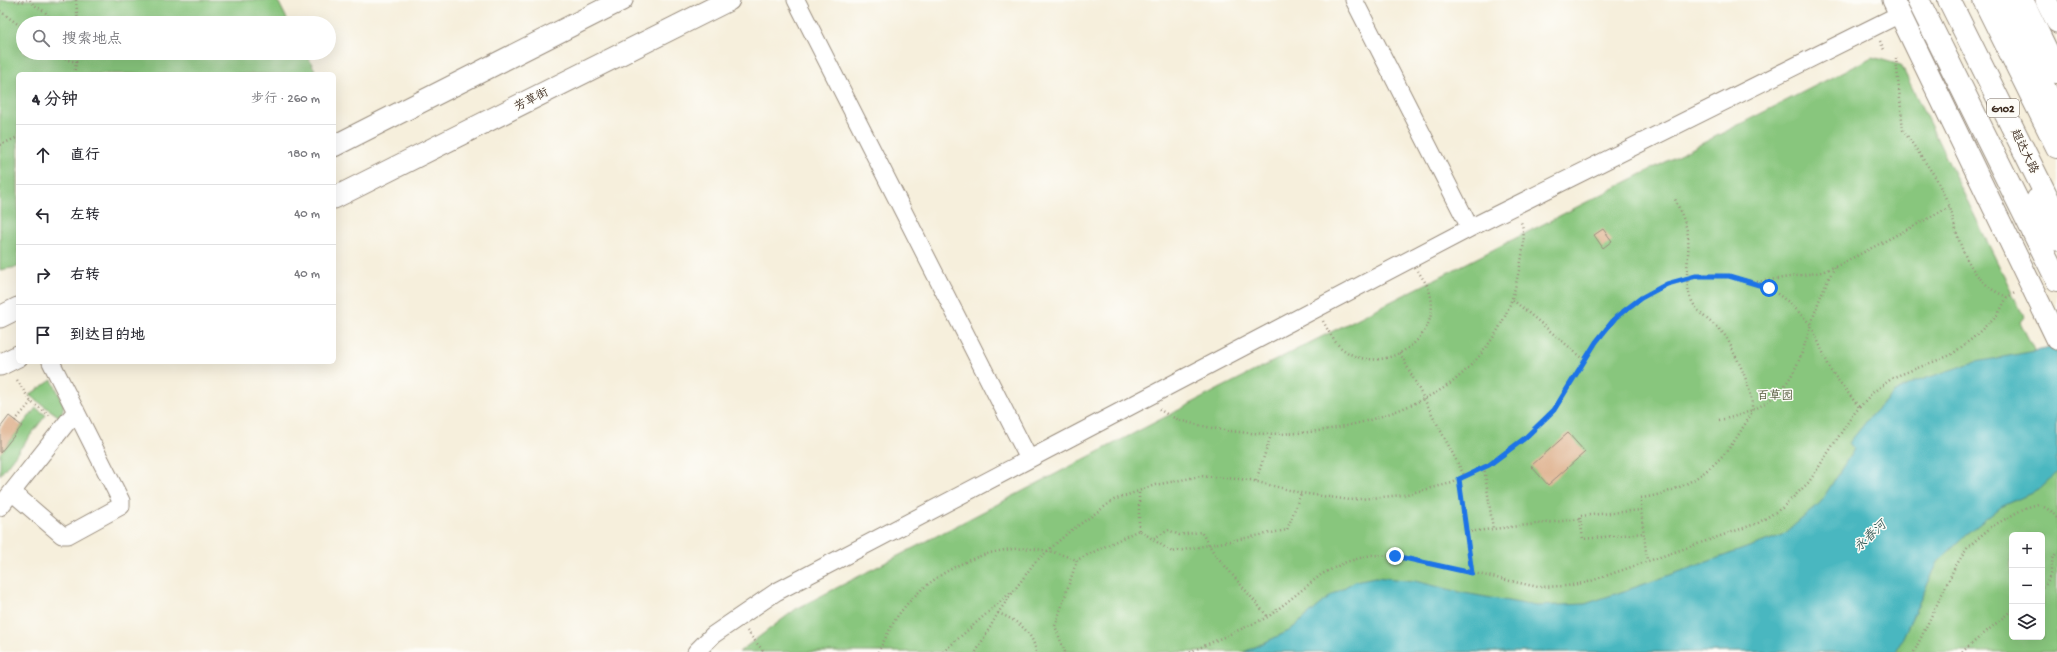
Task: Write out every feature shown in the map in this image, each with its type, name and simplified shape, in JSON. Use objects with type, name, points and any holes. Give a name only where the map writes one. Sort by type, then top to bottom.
[{"type":"highway","points":[[1918,0],[2057,280]]},
{"type":"highway","name":"超达大路","points":[[1949,0],[2057,217]]},
{"type":"highway","name":"G102","points":[[1984,0],[2057,147]]},
{"type":"highway","points":[[2022,0],[2057,72]]},
{"type":"main road","points":[[336,145],[622,0]]},
{"type":"main road","name":"芳草街","points":[[336,197],[729,0]]},
{"type":"main road","points":[[1938,0],[2057,240]]},
{"type":"main road","points":[[2001,0],[2057,112]]},
{"type":"main road","points":[[2046,0],[2057,22]]},
{"type":"main road","points":[[1897,7],[2053,331]]},
{"type":"main road","points":[[0,317],[16,309]]},
{"type":"main road","points":[[0,365],[16,357]]},
{"type":"street","points":[[796,0],[1029,459]]},
{"type":"street","points":[[1354,0],[1470,228]]},
{"type":"street","points":[[696,652],[714,636],[776,592],[1316,308],[1897,7]]},
{"type":"street","points":[[12,492],[62,535],[74,532],[121,506],[121,501],[52,364]]},
{"type":"street","points":[[0,507],[76,411]]},
{"type":"path","points":[[15,0],[21,2],[28,0],[48,16]]},
{"type":"path","points":[[59,0],[66,0]]},
{"type":"path","points":[[76,0],[77,16]]},
{"type":"path","points":[[0,12],[16,23]]},
{"type":"path","points":[[1896,58],[1903,130],[1936,178],[1950,207],[1958,243],[1971,266],[1988,287],[2007,297]]},
{"type":"path","points":[[72,60],[77,62],[74,72]]},
{"type":"path","points":[[0,145],[16,138]]},
{"type":"path","points":[[1647,560],[1643,533],[1641,498],[1655,496],[1679,488],[1718,462],[1734,442],[1752,411],[1747,381],[1723,332],[1698,310],[1692,300],[1687,279],[1688,235],[1684,220],[1675,199]]},
{"type":"path","points":[[1144,399],[1172,419],[1229,432],[1271,435],[1319,431],[1366,422],[1424,398],[1454,381],[1478,357],[1498,332],[1513,300],[1520,264],[1524,228],[1513,206]]},
{"type":"path","points":[[1755,282],[1822,272],[1950,207]]},
{"type":"path","points":[[1316,308],[1332,339],[1345,351],[1360,357],[1376,360],[1400,353],[1416,342],[1428,326],[1431,309],[1430,292],[1412,258]]},
{"type":"path","points":[[1719,420],[1736,417],[1752,411],[1766,403],[1780,391],[1793,373],[1803,354],[1811,325],[1827,280],[1835,266]]},
{"type":"path","points":[[976,652],[998,613],[1013,590],[1034,563],[1069,532],[1114,500],[1139,490],[1155,485],[1202,476],[1256,481],[1301,493],[1350,500],[1403,495],[1465,477],[1484,467],[1525,438],[1554,410],[1616,317],[1641,298],[1667,284],[1696,276],[1729,276],[1755,282],[1769,288],[1790,303],[1811,325],[1831,371],[1860,407]]},
{"type":"path","points":[[1190,652],[1268,617],[1322,574],[1346,562],[1371,555],[1395,556],[1538,587],[1567,586],[1588,582],[1758,522],[1782,508],[1809,482],[1860,407],[1872,393],[1894,377],[1951,355],[1973,338],[1999,314],[2007,297],[2015,293]]},
{"type":"path","points":[[1513,300],[1586,361]]},
{"type":"path","points":[[1400,353],[1465,477]]},
{"type":"path","points":[[18,380],[31,402],[64,426]]},
{"type":"path","points":[[15,421],[31,402]]},
{"type":"path","points":[[1256,481],[1271,435]]},
{"type":"path","points":[[1484,467],[1493,529]]},
{"type":"path","points":[[1459,479],[1472,573]]},
{"type":"path","points":[[1138,530],[1139,490]]},
{"type":"path","points":[[1138,530],[1154,538],[1172,552],[1287,530],[1301,493]]},
{"type":"path","points":[[1914,652],[1956,567],[1968,547],[1991,527],[2025,508],[2038,504],[2051,511],[2057,518]]},
{"type":"path","points":[[1467,532],[1580,519],[1580,516],[1641,510]]},
{"type":"path","points":[[1580,519],[1583,539],[1643,533]]},
{"type":"path","points":[[878,652],[898,617],[924,588],[952,568],[984,555],[1013,549],[1048,550],[1077,560],[1138,530]]},
{"type":"path","points":[[1154,538],[1169,530],[1179,535],[1201,532],[1209,545],[1268,617]]},
{"type":"path","points":[[2045,585],[2049,582],[2054,556],[2057,552]]},
{"type":"path","points":[[1065,652],[1055,626],[1077,560]]},
{"type":"path","points":[[943,652],[1013,590]]},
{"type":"path","points":[[998,613],[1021,625],[1030,636],[1036,652]]},
{"type":"path","points":[[1962,652],[2009,613]]},
{"type":"path","points":[[737,619],[764,652]]},
{"type":"green space","points":[[0,0],[275,0],[279,3],[286,16],[16,16],[16,60],[310,60],[316,72],[16,72],[16,267],[0,270]]},
{"type":"green space","name":"百草园","points":[[1872,57],[1901,65],[2024,317],[2020,322],[2057,396],[2057,652],[739,652],[796,609],[1219,389]]},
{"type":"green space","points":[[52,380],[64,404],[61,418],[29,395]]},
{"type":"green space","points":[[36,408],[46,415],[0,475],[0,453]]},
{"type":"water","name":"永春河","points":[[2057,343],[2057,472],[2038,490],[2001,507],[1967,534],[1938,562],[1896,652],[1244,652],[1289,631],[1332,595],[1355,581],[1375,577],[1415,581],[1464,593],[1536,606],[1585,604],[1783,535],[1820,503],[1854,449],[1849,443],[1874,412],[1893,394],[1915,382],[1971,363],[2046,349]]},
{"type":"building","points":[[1603,229],[1612,241],[1603,248],[1594,235]]},
{"type":"building","points":[[9,416],[22,426],[0,453],[0,428]]},
{"type":"building","points":[[1568,433],[1585,452],[1548,485],[1531,466]]},
{"type":"route","points":[[1395,556],[1472,573],[1459,479],[1489,465],[1525,438],[1554,410],[1596,342],[1616,317],[1641,298],[1667,284],[1696,276],[1729,276],[1755,282],[1769,288]]}]
